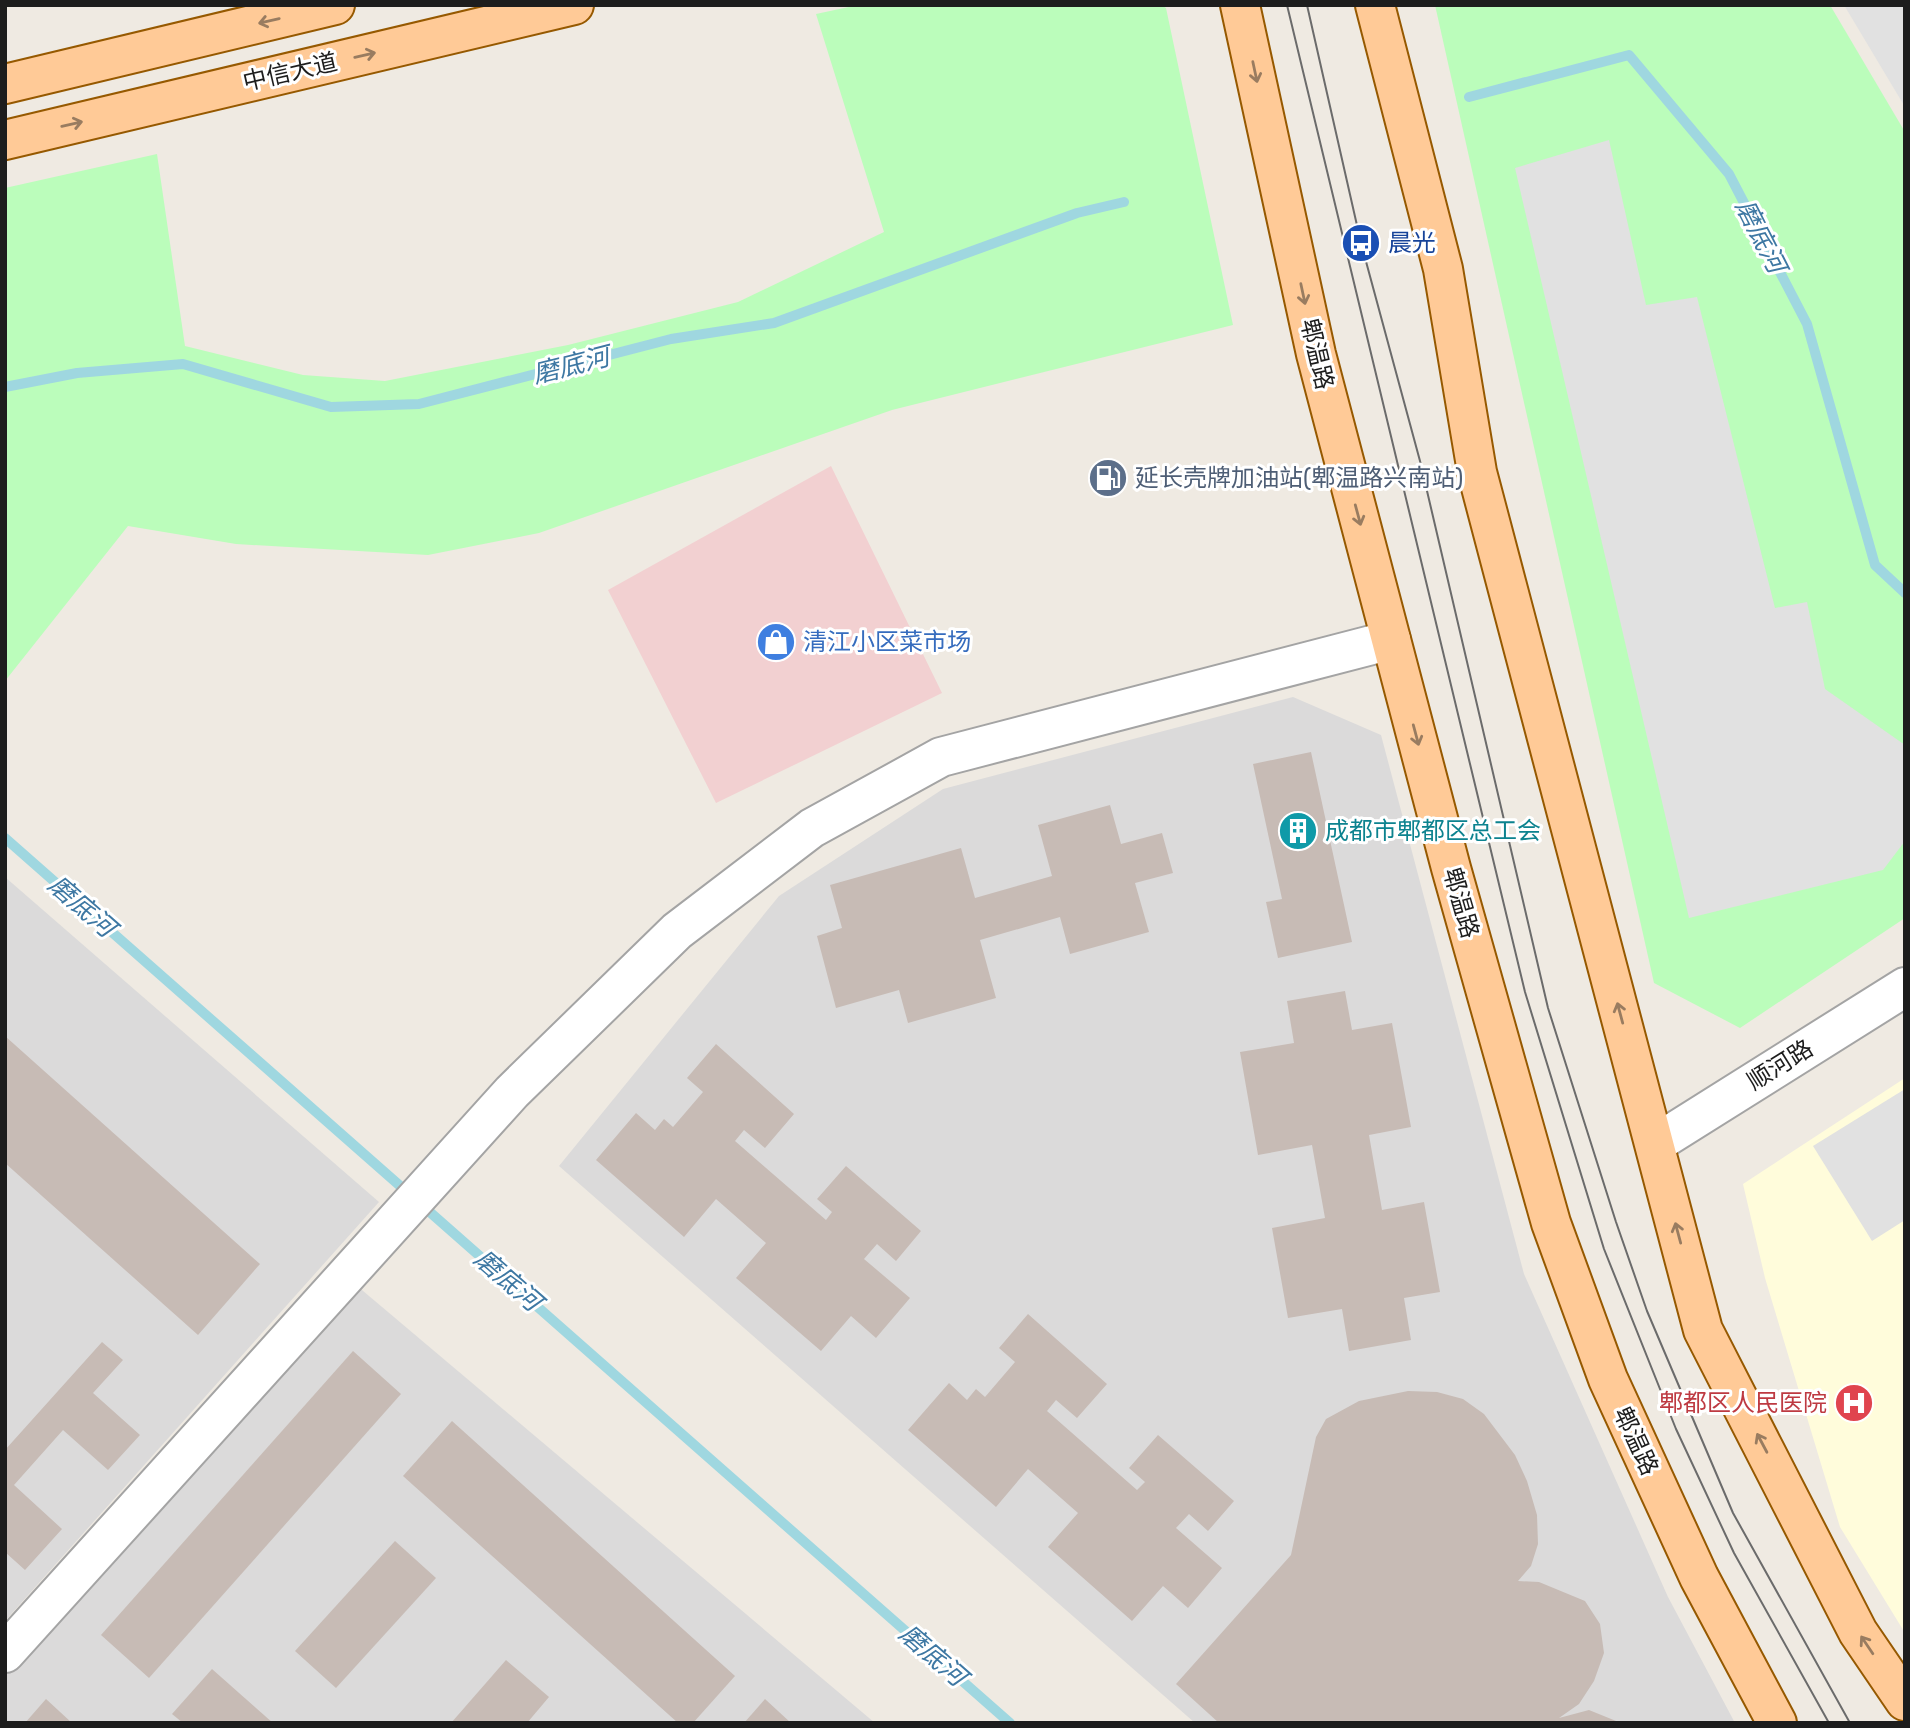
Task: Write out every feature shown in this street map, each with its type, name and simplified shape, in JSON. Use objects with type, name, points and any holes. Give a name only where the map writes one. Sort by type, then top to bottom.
[{"type":"main road","points":[[5,84],[335,5]]},
{"type":"main road","name":"中信大道","points":[[5,140],[575,5]]},
{"type":"main road","name":"郫温路","points":[[1240,5],[1316,354],[1451,868],[1551,1223],[1613,1391],[1699,1577],[1777,1723]]},
{"type":"main road","points":[[1375,5],[1443,269],[1477,472],[1703,1330],[1858,1632],[1905,1701]]},
{"type":"street","points":[[5,1653],[512,1092],[677,931],[812,828],[941,757],[1391,640]]},
{"type":"street","name":"顺河路","points":[[1655,1144],[1905,987]]},
{"type":"shaded area","points":[[1844,5],[1905,5],[1905,107]]},
{"type":"shaded area","points":[[1609,140],[1646,305],[1697,297],[1775,608],[1807,602],[1825,689],[1905,745],[1905,841],[1883,870],[1689,918],[1515,168]]},
{"type":"shaded area","name":"清江小区菜市场","points":[[831,466],[942,693],[716,803],[608,590]]},
{"type":"shaded area","points":[[1293,697],[1381,735],[1524,1274],[1668,1597],[1735,1723],[1195,1723],[559,1166],[779,896],[943,789]]},
{"type":"shaded area","points":[[5,877],[379,1202],[5,1621]]},
{"type":"shaded area","name":"郫都区人民医院","points":[[1905,1078],[1905,1633],[1840,1527],[1765,1278],[1743,1184]]},
{"type":"shaded area","points":[[1905,1089],[1905,1220],[1872,1241],[1813,1146]]},
{"type":"shaded area","points":[[356,1285],[875,1723],[5,1723],[5,1670]]},
{"type":"green space","points":[[858,5],[1161,5],[1166,8],[1233,325],[892,410],[539,533],[428,555],[236,544],[128,526],[5,681],[5,188],[157,154],[185,346],[303,375],[385,381],[568,345],[738,302],[884,232],[816,14]]},
{"type":"green space","points":[[1435,5],[1830,5],[1905,132],[1905,918],[1740,1028],[1654,983]]},
{"type":"building","name":"成都市郫都区总工会","points":[[1311,752],[1352,942],[1278,958],[1266,902],[1282,899],[1253,764]]},
{"type":"building","points":[[1110,805],[1121,844],[1162,833],[1173,873],[1135,883],[1149,932],[1070,954],[1060,917],[980,940],[996,998],[908,1023],[899,990],[836,1008],[817,936],[842,928],[830,885],[961,848],[975,898],[1052,876],[1038,825]]},
{"type":"building","points":[[1345,991],[1352,1030],[1392,1023],[1411,1127],[1369,1135],[1382,1210],[1424,1202],[1440,1292],[1404,1298],[1411,1340],[1349,1351],[1342,1309],[1288,1318],[1272,1228],[1325,1218],[1312,1145],[1258,1155],[1240,1052],[1294,1043],[1287,1001]]},
{"type":"building","points":[[5,1036],[260,1264],[198,1335],[5,1163]]},
{"type":"building","points":[[716,1044],[794,1114],[765,1148],[744,1130],[735,1141],[826,1220],[832,1212],[817,1199],[846,1166],[921,1231],[896,1261],[877,1244],[864,1259],[910,1298],[876,1338],[851,1316],[821,1351],[736,1278],[766,1243],[716,1199],[684,1237],[596,1160],[636,1113],[655,1130],[664,1119],[673,1127],[703,1092],[687,1078]]},
{"type":"building","points":[[1028,1314],[1107,1384],[1077,1418],[1056,1400],[1047,1411],[1137,1490],[1145,1482],[1129,1468],[1158,1435],[1234,1501],[1208,1531],[1189,1514],[1176,1528],[1222,1568],[1188,1608],[1163,1586],[1132,1621],[1048,1547],[1078,1513],[1028,1469],[996,1507],[908,1430],[949,1383],[967,1400],[976,1389],[985,1397],[1015,1362],[999,1348]]},
{"type":"building","points":[[102,1342],[123,1360],[93,1393],[140,1435],[108,1470],[63,1430],[14,1485],[62,1529],[25,1570],[5,1552],[5,1450]]},
{"type":"building","points":[[353,1351],[401,1394],[149,1678],[101,1635]]},
{"type":"building","points":[[1408,1391],[1437,1392],[1463,1399],[1484,1414],[1515,1455],[1527,1481],[1537,1515],[1538,1544],[1531,1566],[1518,1581],[1539,1582],[1585,1601],[1600,1624],[1604,1653],[1594,1681],[1579,1704],[1559,1718],[1589,1710],[1621,1723],[1219,1723],[1176,1684],[1291,1555],[1316,1437],[1326,1419],[1359,1401]]},
{"type":"building","points":[[452,1421],[735,1676],[693,1723],[678,1723],[403,1476]]},
{"type":"building","points":[[395,1541],[436,1578],[336,1688],[295,1651]]},
{"type":"building","points":[[506,1660],[549,1697],[527,1723],[451,1723]]},
{"type":"building","points":[[212,1669],[273,1723],[183,1723],[172,1714]]},
{"type":"building","points":[[46,1699],[72,1723],[25,1723]]},
{"type":"building","points":[[765,1699],[791,1723],[744,1723]]},
{"type":"waterway","name":"磨底河","points":[[1469,97],[1629,55],[1729,174],[1807,324],[1875,565],[1905,593]]},
{"type":"waterway","name":"磨底河","points":[[5,387],[77,373],[183,364],[331,407],[419,404],[671,339],[774,323],[1077,213],[1124,202]]},
{"type":"waterway","name":"磨底河","points":[[5,838],[1010,1723]]},
{"type":"tram line","points":[[1287,5],[1525,992],[1604,1249],[1676,1429],[1734,1553],[1829,1723]]},
{"type":"tram line","points":[[1307,5],[1361,243],[1420,461],[1548,1008],[1647,1311],[1733,1513],[1850,1723]]},
{"type":"place","name":"晨光","points":[[1361,243]]},
{"type":"place","name":"延长壳牌加油站(郫温路兴南站)","points":[[1108,478]]},
{"type":"place","name":"清江小区菜市场","points":[[776,642]]},
{"type":"place","name":"成都市郫都区总工会","points":[[1298,831]]},
{"type":"place","name":"郫都区人民医院","points":[[1854,1403]]}]
